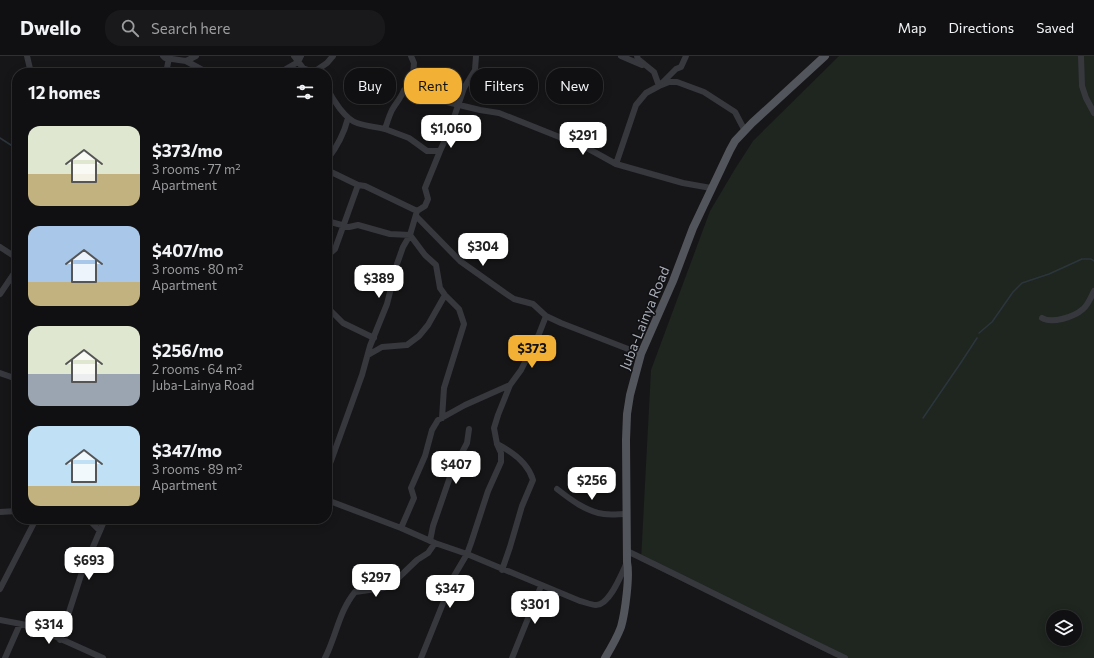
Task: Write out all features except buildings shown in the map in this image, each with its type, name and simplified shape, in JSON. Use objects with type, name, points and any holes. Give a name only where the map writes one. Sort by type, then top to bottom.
[{"type":"main road","name":"Juba-Lainya Road","points":[[605,658],[620,628],[628,583],[626,514],[627,414],[630,395],[642,354],[673,281],[693,228],[730,150],[745,130],[824,56]]},
{"type":"street","points":[[27,56],[30,68]]},
{"type":"street","points":[[162,56],[186,61],[199,68]]},
{"type":"street","points":[[186,61],[196,56]]},
{"type":"street","points":[[287,68],[300,59],[294,56]]},
{"type":"street","points":[[322,68],[333,56]]},
{"type":"street","points":[[411,56],[414,63],[414,68]]},
{"type":"street","points":[[462,94],[464,88],[475,70],[476,56]]},
{"type":"street","points":[[621,56],[648,68]]},
{"type":"street","points":[[637,56],[638,59],[654,72],[659,86]]},
{"type":"street","points":[[659,86],[676,69],[681,67],[686,56]]},
{"type":"street","points":[[1081,56],[1082,86],[1086,98],[1094,113]]},
{"type":"street","points":[[167,68],[169,58]]},
{"type":"street","points":[[616,164],[636,105],[646,93],[669,82],[677,82],[704,92],[735,112],[745,130]]},
{"type":"street","points":[[385,129],[390,114],[401,98],[404,90]]},
{"type":"street","points":[[332,98],[348,118],[364,125],[385,129],[409,138],[427,150],[440,151]]},
{"type":"street","points":[[332,458],[387,304],[403,247],[410,235],[417,214],[425,206],[428,199],[425,188],[459,104],[480,110],[499,113],[587,148],[616,164],[683,183],[711,188]]},
{"type":"street","points":[[332,154],[344,131],[348,118]]},
{"type":"street","points":[[332,172],[358,185],[365,186],[417,214],[460,261],[514,299],[533,304],[546,316],[561,323],[642,354]]},
{"type":"street","points":[[332,251],[335,248],[358,185]]},
{"type":"street","points":[[332,223],[343,226],[358,226],[390,234],[410,235]]},
{"type":"street","points":[[410,235],[425,255],[436,265],[440,288],[459,309],[464,324],[444,388],[442,418]]},
{"type":"street","points":[[0,247],[12,255]]},
{"type":"street","points":[[0,294],[12,276]]},
{"type":"street","points":[[1042,318],[1046,321],[1075,315],[1084,309],[1094,291]]},
{"type":"street","points":[[368,355],[382,347],[406,345],[419,336],[428,325],[445,295]]},
{"type":"street","points":[[332,312],[343,323],[374,338]]},
{"type":"street","points":[[421,658],[454,576],[477,529],[488,491],[501,462],[501,453],[497,444],[494,428],[498,415],[510,385],[521,370],[539,334],[546,316]]},
{"type":"street","points":[[0,373],[12,377]]},
{"type":"street","points":[[401,528],[414,498],[411,488],[425,456],[432,430],[438,420],[465,405],[510,385]]},
{"type":"street","points":[[324,658],[335,635],[338,622],[350,597],[355,592],[389,586],[417,560],[428,553],[433,542],[432,531],[448,481],[467,443],[469,429]]},
{"type":"street","points":[[497,444],[516,456],[529,471],[533,480],[522,506],[502,570]]},
{"type":"street","points":[[557,489],[573,501],[595,511],[606,514],[626,514]]},
{"type":"street","points":[[332,502],[466,554],[541,586],[580,601],[597,605],[602,604],[611,594],[627,562]]},
{"type":"street","points":[[0,512],[12,511]]},
{"type":"street","points":[[0,589],[33,524]]},
{"type":"street","points":[[93,524],[100,531]]},
{"type":"street","points":[[60,640],[74,594],[103,524]]},
{"type":"street","points":[[627,551],[696,584],[762,619],[845,658]]},
{"type":"street","points":[[512,658],[541,586]]},
{"type":"street","points":[[0,620],[32,626],[60,640],[103,658]]},
{"type":"street","points":[[5,658],[20,624]]},
{"type":"shaded area","points":[[839,56],[1094,56],[1094,658],[838,658],[641,561],[651,370],[710,211],[753,141]]},
{"type":"waterway","points":[[0,138],[12,146]]},
{"type":"waterway","points":[[979,333],[992,322],[1013,292],[1022,283],[1049,274],[1082,259],[1091,259],[1094,261]]},
{"type":"waterway","points":[[923,418],[977,338]]}]
